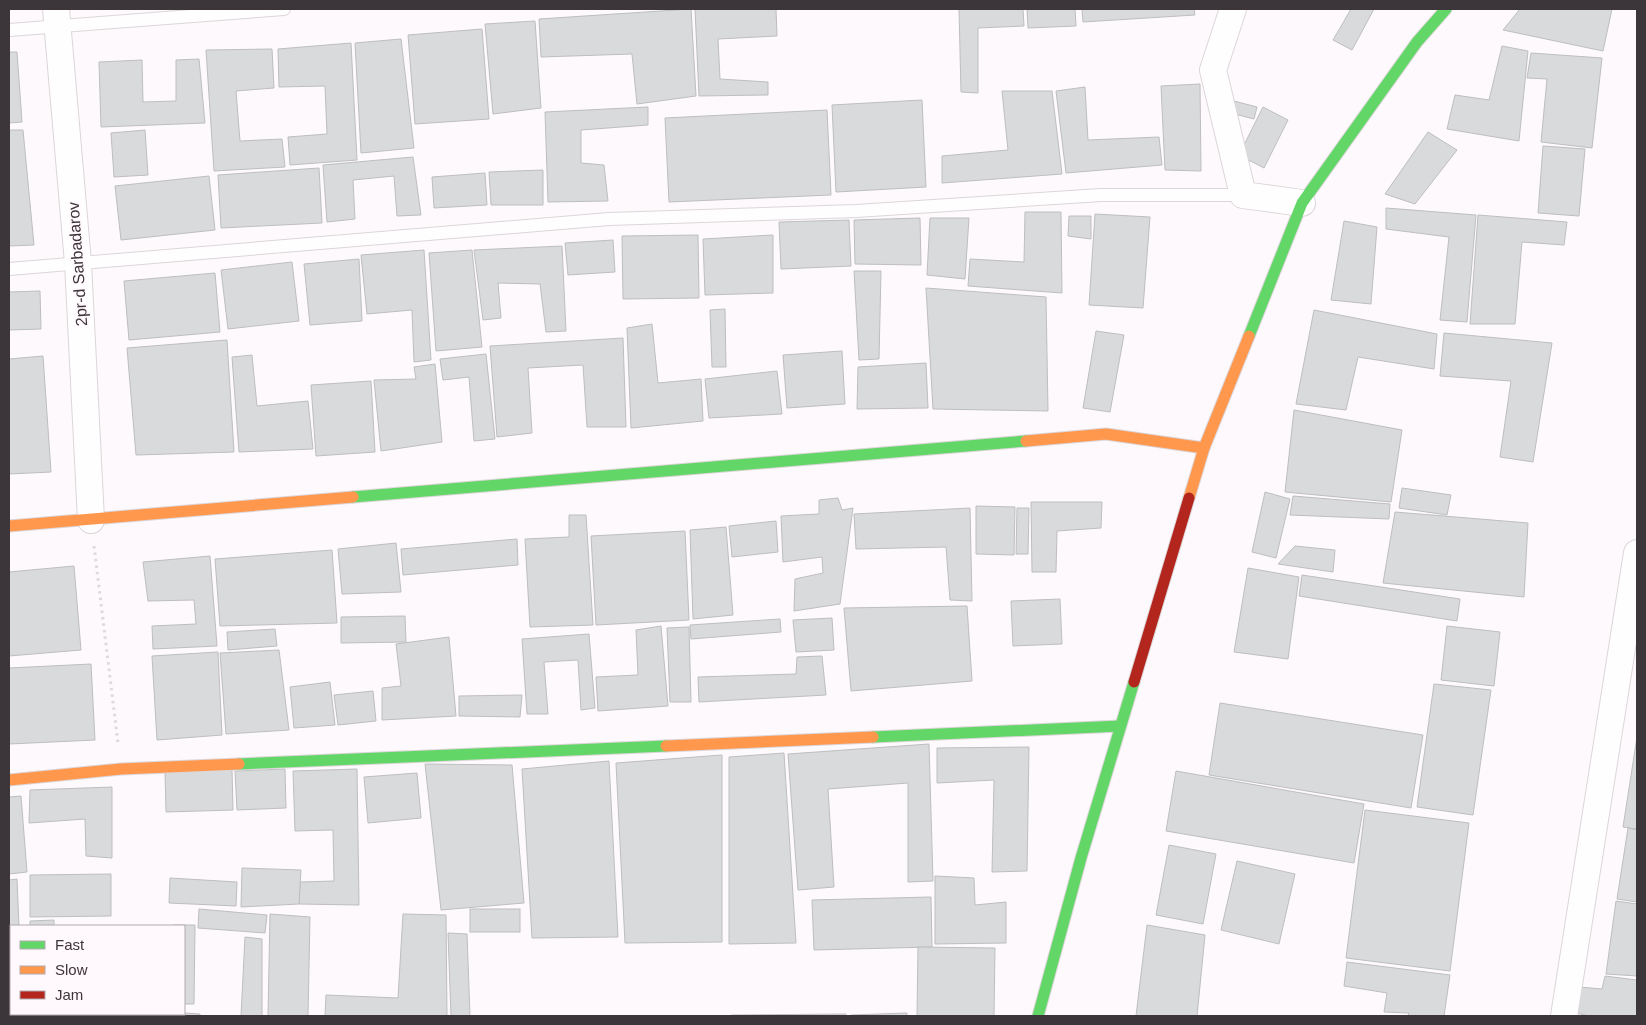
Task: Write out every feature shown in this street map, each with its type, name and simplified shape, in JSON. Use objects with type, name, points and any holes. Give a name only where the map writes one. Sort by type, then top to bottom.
[{"type":"street","points":[[1233,9],[1213,70],[1243,195],[1302,203]]},
{"type":"street","points":[[1038,1016],[1081,858],[1204,448],[1302,203],[1417,42],[1446,9]]},
{"type":"street","name":"2pr-d Sarbadarov","points":[[56,18],[78,263],[90,520]]},
{"type":"street","points":[[9,526],[1106,434],[1204,448]]},
{"type":"street","points":[[1564,1016],[1637,559]]},
{"type":"street","points":[[9,780],[121,768],[1120,726]]},
{"type":"lane","points":[[9,30],[56,18],[284,9]]},
{"type":"lane","points":[[9,269],[610,219],[856,211],[1101,195],[1243,195]]},
{"type":"path","points":[[90,520],[121,768]]},
{"type":"building","points":[[691,9],[696,96],[637,104],[632,54],[541,57],[539,19]]},
{"type":"building","points":[[695,9],[776,9],[777,36],[718,39],[720,79],[768,82],[768,95],[699,96]]},
{"type":"building","points":[[959,9],[1023,9],[1024,26],[978,28],[978,93],[961,92]]},
{"type":"building","points":[[1027,9],[1075,9],[1076,26],[1028,28]]},
{"type":"building","points":[[1082,9],[1194,9],[1195,15],[1083,22]]},
{"type":"building","points":[[1351,9],[1374,9],[1352,50],[1333,40]]},
{"type":"building","points":[[1520,9],[1612,9],[1603,51],[1503,30]]},
{"type":"building","points":[[535,21],[541,108],[493,114],[485,24]]},
{"type":"building","points":[[482,29],[489,119],[415,124],[408,35]]},
{"type":"building","points":[[401,39],[414,148],[361,153],[355,43]]},
{"type":"building","points":[[351,43],[357,160],[290,165],[288,137],[327,134],[325,86],[279,87],[278,49]]},
{"type":"building","points":[[1502,46],[1528,51],[1519,141],[1447,129],[1455,95],[1489,100]]},
{"type":"building","points":[[272,49],[274,88],[236,91],[240,141],[282,139],[285,167],[214,171],[206,50]]},
{"type":"building","points":[[9,52],[17,52],[22,122],[9,123]]},
{"type":"building","points":[[1531,53],[1602,58],[1592,148],[1541,142],[1547,79],[1527,78]]},
{"type":"building","points":[[199,59],[205,123],[101,127],[99,62],[142,60],[143,102],[176,101],[176,60]]},
{"type":"building","points":[[1200,84],[1201,171],[1165,170],[1161,86]]},
{"type":"building","points":[[1085,87],[1088,140],[1159,137],[1162,165],[1066,173],[1056,91]]},
{"type":"building","points":[[1002,91],[1052,91],[1062,174],[942,183],[942,156],[1008,150]]},
{"type":"building","points":[[922,100],[926,187],[836,192],[832,105]]},
{"type":"building","points":[[1230,100],[1257,107],[1254,119],[1227,112]]},
{"type":"building","points":[[648,107],[648,125],[581,130],[581,163],[604,165],[608,201],[548,202],[545,112]]},
{"type":"building","points":[[1263,107],[1288,120],[1264,168],[1239,155]]},
{"type":"building","points":[[827,110],[831,195],[669,202],[665,118]]},
{"type":"building","points":[[9,130],[23,130],[34,245],[9,246]]},
{"type":"building","points":[[145,130],[148,175],[114,177],[111,133]]},
{"type":"building","points":[[1428,132],[1457,150],[1415,204],[1385,194]]},
{"type":"building","points":[[1543,146],[1585,149],[1579,216],[1538,213]]},
{"type":"building","points":[[413,157],[421,215],[397,216],[394,176],[353,180],[355,219],[327,222],[323,165]]},
{"type":"building","points":[[319,168],[322,223],[221,228],[218,175]]},
{"type":"building","points":[[543,170],[543,205],[491,205],[489,172]]},
{"type":"building","points":[[485,173],[487,205],[434,208],[432,177]]},
{"type":"building","points":[[209,176],[215,230],[121,240],[115,186]]},
{"type":"building","points":[[1386,208],[1476,215],[1467,322],[1440,320],[1449,237],[1386,229]]},
{"type":"building","points":[[1025,212],[1061,212],[1062,293],[968,286],[970,259],[1024,262]]},
{"type":"building","points":[[1095,214],[1150,217],[1143,308],[1089,305]]},
{"type":"building","points":[[1478,215],[1567,222],[1564,245],[1522,242],[1515,324],[1470,324]]},
{"type":"building","points":[[1069,216],[1091,216],[1091,239],[1068,236]]},
{"type":"building","points":[[920,218],[921,265],[855,264],[854,220]]},
{"type":"building","points":[[930,218],[969,218],[965,279],[927,275]]},
{"type":"building","points":[[849,220],[851,266],[781,269],[779,222]]},
{"type":"building","points":[[1344,221],[1377,227],[1371,304],[1331,300]]},
{"type":"building","points":[[698,235],[699,298],[623,299],[622,236]]},
{"type":"building","points":[[773,235],[773,293],[705,295],[703,239]]},
{"type":"building","points":[[613,240],[615,272],[568,275],[565,243]]},
{"type":"building","points":[[562,246],[566,331],[546,332],[540,284],[498,283],[501,318],[483,320],[474,250]]},
{"type":"building","points":[[424,250],[431,360],[414,362],[412,310],[367,314],[361,255]]},
{"type":"building","points":[[472,250],[482,347],[436,351],[429,253]]},
{"type":"building","points":[[359,259],[362,321],[310,325],[304,264]]},
{"type":"building","points":[[292,262],[299,321],[228,329],[221,270]]},
{"type":"building","points":[[854,271],[881,271],[879,359],[859,360]]},
{"type":"building","points":[[215,273],[220,332],[129,340],[124,281]]},
{"type":"building","points":[[926,288],[1046,297],[1048,411],[933,409]]},
{"type":"building","points":[[40,291],[41,329],[9,330],[9,292]]},
{"type":"building","points":[[725,309],[726,367],[712,367],[710,310]]},
{"type":"building","points":[[1314,310],[1437,334],[1434,369],[1358,357],[1346,410],[1296,404]]},
{"type":"building","points":[[652,324],[658,383],[701,379],[703,421],[631,428],[627,328]]},
{"type":"building","points":[[1096,331],[1124,335],[1110,412],[1083,408]]},
{"type":"building","points":[[1444,333],[1552,343],[1533,462],[1500,457],[1511,381],[1440,376]]},
{"type":"building","points":[[623,338],[626,427],[587,427],[583,365],[528,368],[532,433],[497,437],[490,346]]},
{"type":"building","points":[[227,340],[234,452],[136,455],[127,348]]},
{"type":"building","points":[[842,351],[845,404],[787,408],[783,355]]},
{"type":"building","points":[[486,354],[495,439],[474,441],[469,377],[443,380],[440,359]]},
{"type":"building","points":[[252,355],[257,406],[308,401],[313,449],[239,452],[232,357]]},
{"type":"building","points":[[43,356],[51,472],[9,474],[9,359]]},
{"type":"building","points":[[926,363],[928,408],[857,409],[858,367]]},
{"type":"building","points":[[435,364],[442,442],[381,451],[374,380],[416,379],[414,367]]},
{"type":"building","points":[[777,371],[782,414],[709,418],[705,379]]},
{"type":"building","points":[[371,381],[375,452],[316,456],[311,385]]},
{"type":"building","points":[[1294,410],[1402,430],[1391,502],[1285,492]]},
{"type":"building","points":[[1402,488],[1451,495],[1447,515],[1399,508]]},
{"type":"building","points":[[1265,492],[1290,499],[1276,558],[1252,552]]},
{"type":"building","points":[[1293,496],[1390,504],[1389,519],[1290,515]]},
{"type":"building","points":[[838,498],[842,510],[853,508],[840,604],[794,611],[795,579],[823,573],[822,557],[783,562],[781,516],[819,514],[819,500]]},
{"type":"building","points":[[1031,502],[1102,502],[1101,528],[1057,531],[1056,572],[1032,572]]},
{"type":"building","points":[[976,506],[1015,507],[1014,555],[976,554]]},
{"type":"building","points":[[970,508],[972,601],[950,600],[946,547],[856,549],[854,514]]},
{"type":"building","points":[[1017,508],[1029,508],[1028,554],[1016,554]]},
{"type":"building","points":[[1395,512],[1528,523],[1524,597],[1383,583]]},
{"type":"building","points":[[569,515],[586,515],[593,625],[530,627],[525,539],[569,537]]},
{"type":"building","points":[[776,521],[778,552],[732,557],[729,526]]},
{"type":"building","points":[[726,527],[733,615],[693,619],[690,530]]},
{"type":"building","points":[[685,531],[689,620],[596,625],[591,536]]},
{"type":"building","points":[[517,539],[518,565],[403,575],[401,549]]},
{"type":"building","points":[[396,543],[401,592],[342,594],[338,549]]},
{"type":"building","points":[[1295,546],[1335,550],[1333,572],[1278,564]]},
{"type":"building","points":[[332,550],[337,623],[220,626],[215,559]]},
{"type":"building","points":[[210,556],[217,646],[153,649],[152,626],[196,624],[194,600],[148,601],[143,562]]},
{"type":"building","points":[[74,566],[81,650],[9,656],[9,572]]},
{"type":"building","points":[[1248,568],[1299,577],[1288,659],[1234,652]]},
{"type":"building","points":[[1302,575],[1460,599],[1457,621],[1299,596]]},
{"type":"building","points":[[1060,599],[1062,644],[1013,646],[1011,601]]},
{"type":"building","points":[[967,606],[972,681],[851,691],[844,608]]},
{"type":"building","points":[[405,616],[406,642],[341,643],[341,617]]},
{"type":"building","points":[[832,618],[834,650],[796,652],[793,620]]},
{"type":"building","points":[[780,619],[781,632],[691,639],[690,625]]},
{"type":"building","points":[[661,626],[668,706],[598,711],[596,677],[638,675],[636,630]]},
{"type":"building","points":[[1447,626],[1500,632],[1494,686],[1441,680]]},
{"type":"building","points":[[689,627],[691,702],[670,702],[667,628]]},
{"type":"building","points":[[275,629],[277,646],[228,650],[227,632]]},
{"type":"building","points":[[589,634],[595,708],[581,710],[578,660],[544,662],[548,714],[527,714],[522,639]]},
{"type":"building","points":[[449,637],[456,716],[382,720],[382,688],[401,686],[396,644]]},
{"type":"building","points":[[279,650],[289,730],[226,734],[220,653]]},
{"type":"building","points":[[218,652],[222,735],[157,740],[152,656]]},
{"type":"building","points":[[822,656],[826,695],[699,702],[698,677],[796,674],[797,657]]},
{"type":"building","points":[[91,664],[95,740],[9,744],[9,668]]},
{"type":"building","points":[[330,682],[335,725],[294,728],[290,687]]},
{"type":"building","points":[[1434,684],[1491,690],[1473,815],[1417,807]]},
{"type":"building","points":[[373,691],[376,721],[338,725],[334,695]]},
{"type":"building","points":[[522,695],[520,717],[459,716],[459,696]]},
{"type":"building","points":[[1220,703],[1423,735],[1411,808],[1209,775]]},
{"type":"building","points":[[1637,737],[1637,829],[1623,827]]},
{"type":"building","points":[[929,744],[933,881],[908,882],[908,783],[828,789],[834,887],[798,890],[788,754]]},
{"type":"building","points":[[1029,747],[1027,871],[992,872],[994,780],[937,783],[937,748]]},
{"type":"building","points":[[784,753],[796,943],[729,944],[729,757]]},
{"type":"building","points":[[722,755],[722,942],[625,943],[616,763]]},
{"type":"building","points":[[609,761],[618,937],[532,938],[522,769]]},
{"type":"building","points":[[425,764],[512,765],[524,903],[441,910]]},
{"type":"building","points":[[285,769],[286,808],[237,810],[235,771]]},
{"type":"building","points":[[357,769],[359,905],[299,904],[300,882],[334,881],[333,830],[295,831],[293,771]]},
{"type":"building","points":[[232,770],[233,810],[166,812],[165,771]]},
{"type":"building","points":[[1176,771],[1364,804],[1354,863],[1166,831]]},
{"type":"building","points":[[417,773],[421,818],[368,823],[364,777]]},
{"type":"building","points":[[112,787],[112,858],[86,856],[85,819],[29,823],[30,790]]},
{"type":"building","points":[[21,796],[27,872],[9,874],[9,797]]},
{"type":"building","points":[[1365,810],[1469,823],[1450,971],[1346,958]]},
{"type":"building","points":[[1628,828],[1637,830],[1637,902],[1617,899]]},
{"type":"building","points":[[1169,845],[1216,854],[1203,924],[1156,915]]},
{"type":"building","points":[[1237,861],[1295,874],[1279,944],[1221,930]]},
{"type":"building","points":[[242,868],[301,870],[299,904],[241,907]]},
{"type":"building","points":[[111,874],[111,916],[30,917],[30,875]]},
{"type":"building","points":[[935,876],[974,878],[975,905],[1006,902],[1006,943],[935,944]]},
{"type":"building","points":[[170,878],[237,882],[236,906],[169,903]]},
{"type":"building","points":[[17,879],[19,925],[10,925],[10,944],[9,944],[9,880]]},
{"type":"building","points":[[931,897],[932,947],[814,950],[812,900]]},
{"type":"building","points":[[1616,901],[1637,904],[1637,976],[1606,974]]},
{"type":"building","points":[[199,909],[267,915],[265,933],[198,928]]},
{"type":"building","points":[[470,909],[520,909],[520,932],[470,932]]},
{"type":"building","points":[[270,914],[310,917],[308,1016],[268,1016]]},
{"type":"building","points":[[403,914],[446,915],[447,1016],[325,1016],[326,995],[398,998]]},
{"type":"building","points":[[54,920],[54,925],[30,925],[30,921]]},
{"type":"building","points":[[185,925],[195,925],[194,1004],[185,1004]]},
{"type":"building","points":[[1147,925],[1205,935],[1197,1016],[1136,1016]]},
{"type":"building","points":[[448,933],[467,934],[470,1016],[451,1016]]},
{"type":"building","points":[[245,937],[262,939],[262,1016],[241,1016]]},
{"type":"building","points":[[918,947],[995,948],[994,1016],[917,1016]]},
{"type":"building","points":[[1347,962],[1450,975],[1444,1016],[1408,1016],[1409,1013],[1384,1012],[1387,993],[1344,986]]},
{"type":"building","points":[[1605,976],[1637,980],[1637,1016],[1589,1016],[1576,1013],[1579,987],[1602,989]]},
{"type":"building","points":[[10,996],[10,1015],[28,1016],[9,1016]]},
{"type":"building","points":[[185,1013],[200,1014],[200,1016],[166,1016],[185,1015]]},
{"type":"building","points":[[907,1013],[907,1016],[851,1016],[851,1015]]},
{"type":"building","points":[[846,1014],[846,1016],[731,1016],[731,1015]]},
{"type":"traffic: fast","points":[[1249,336],[1302,203],[1417,42],[1446,9]]},
{"type":"traffic: fast","points":[[353,497],[1026,441]]},
{"type":"traffic: fast","points":[[1038,1016],[1081,858],[1134,682]]},
{"type":"traffic: fast","points":[[873,737],[1120,726]]},
{"type":"traffic: fast","points":[[239,764],[666,746]]},
{"type":"traffic: slow","points":[[1189,498],[1204,448],[1249,336]]},
{"type":"traffic: slow","points":[[1026,441],[1106,434],[1204,448]]},
{"type":"traffic: slow","points":[[9,526],[353,497]]},
{"type":"traffic: slow","points":[[666,746],[873,737]]},
{"type":"traffic: slow","points":[[9,780],[121,769],[239,764]]},
{"type":"traffic: jam","points":[[1134,682],[1189,498]]}]
